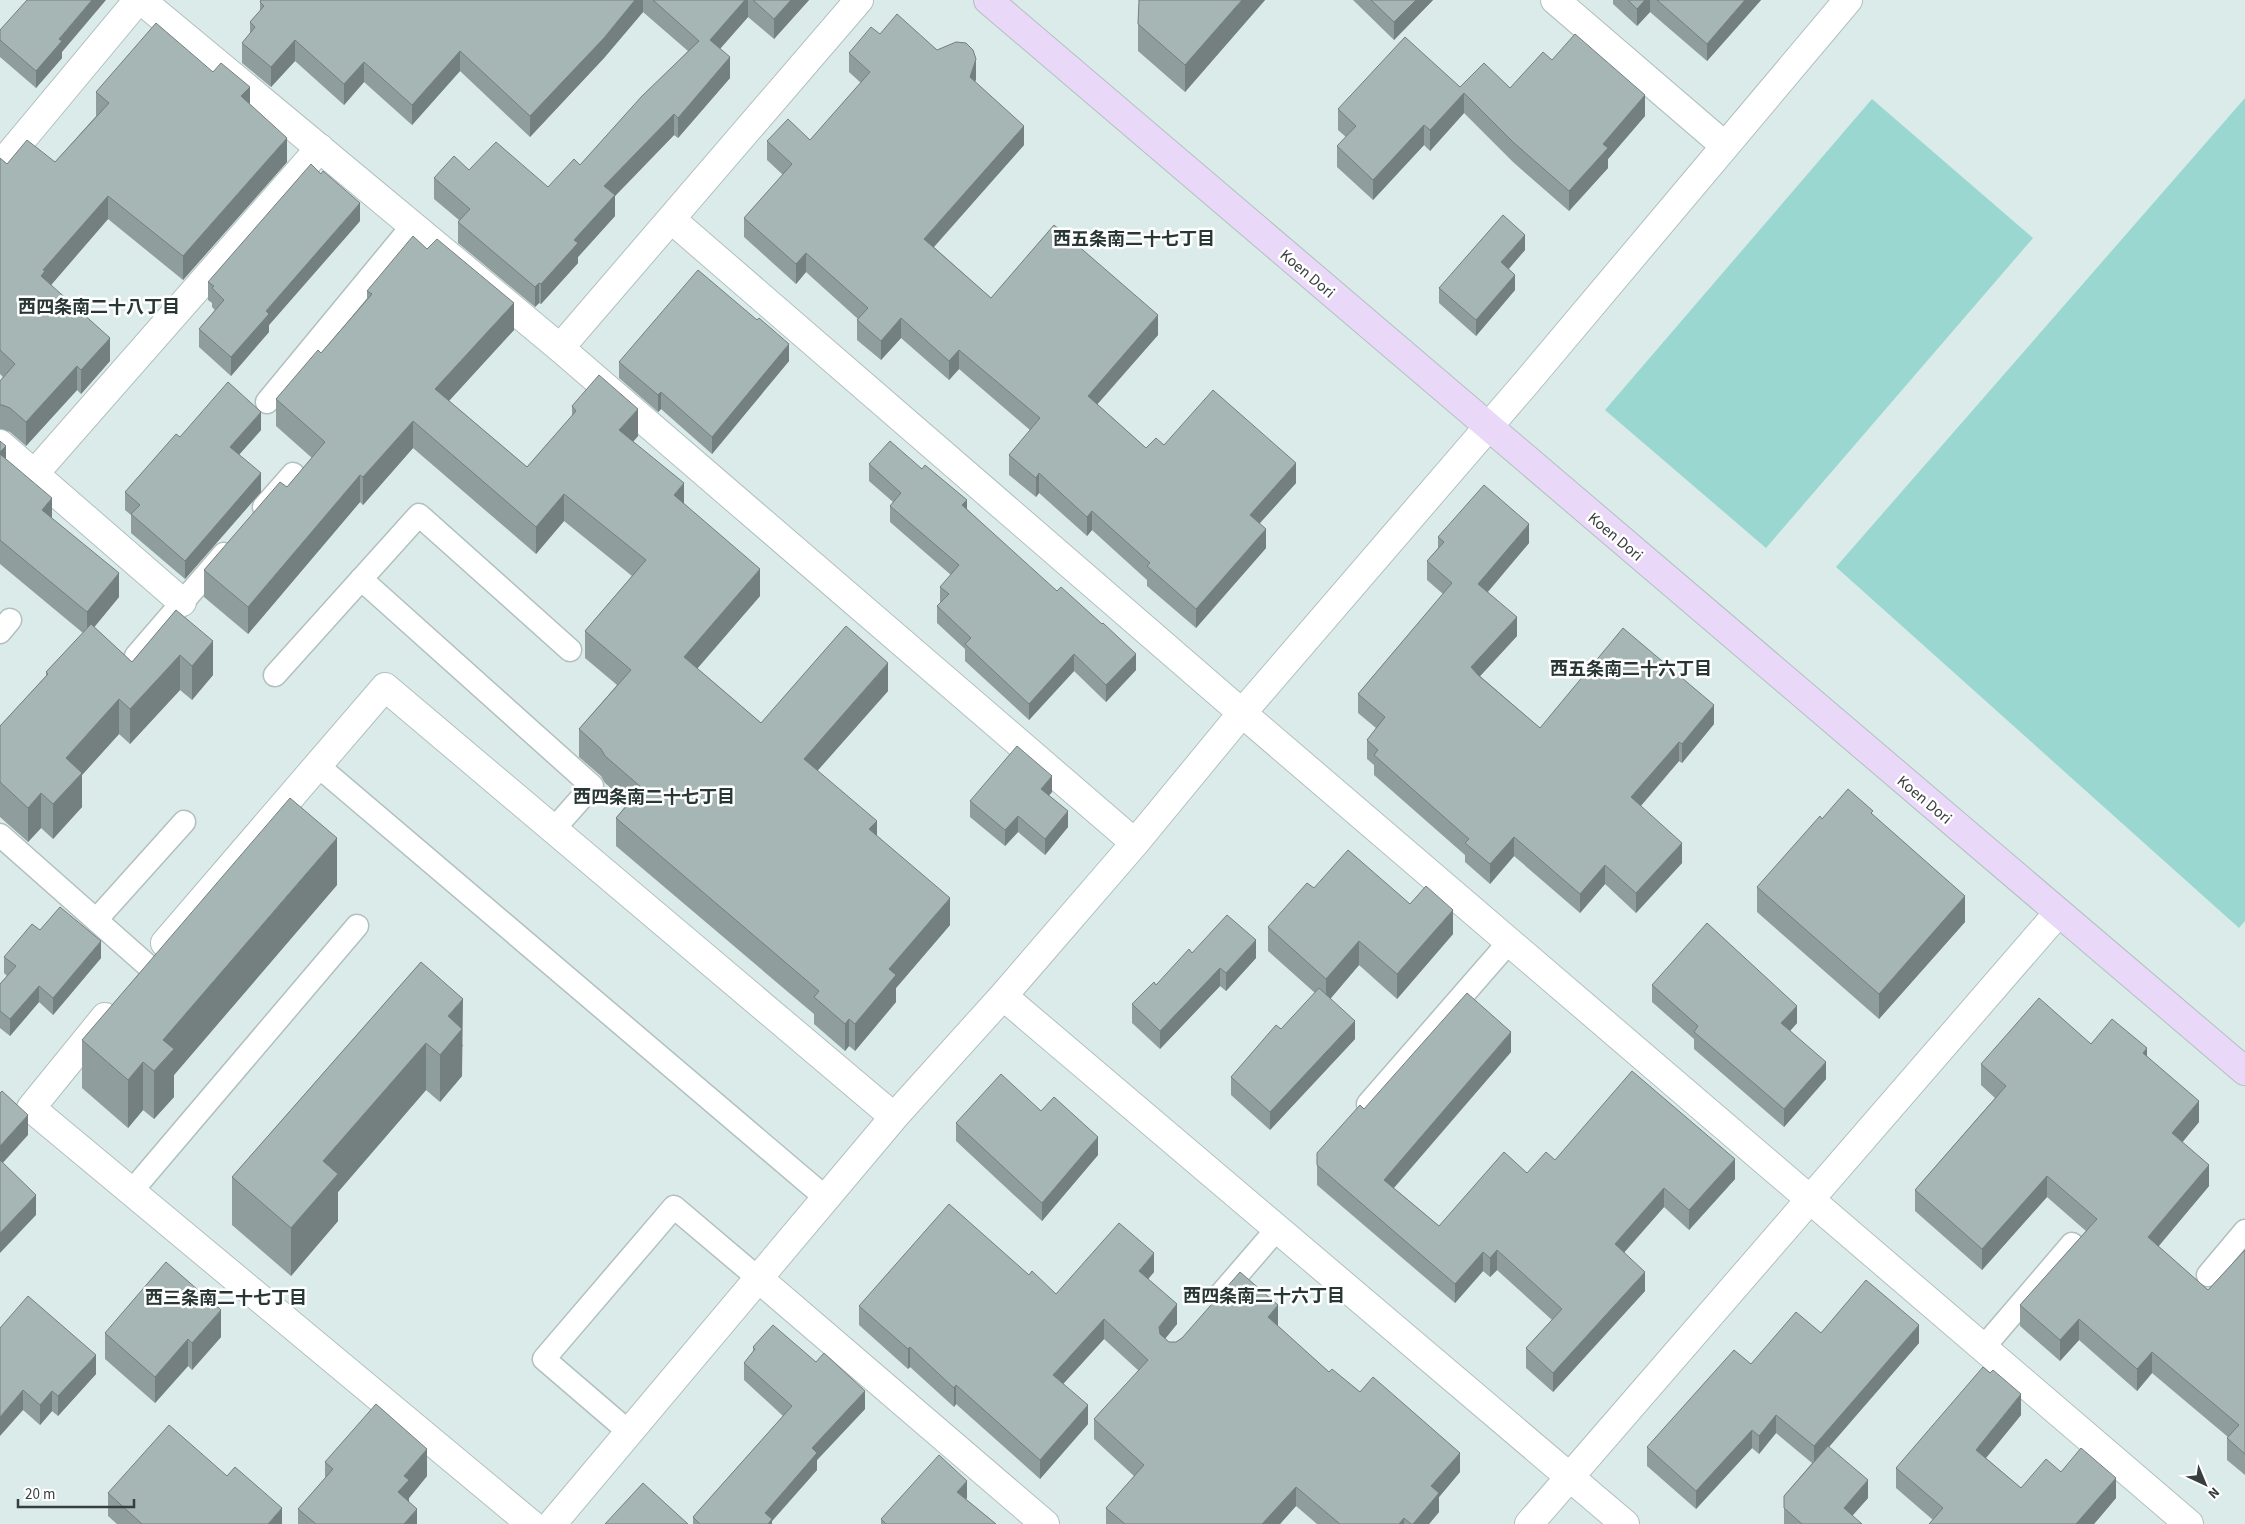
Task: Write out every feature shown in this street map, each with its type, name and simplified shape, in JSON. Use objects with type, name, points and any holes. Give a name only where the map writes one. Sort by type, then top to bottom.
[{"type":"street","points":[[0,166],[138,0]]},
{"type":"street","points":[[142,0],[560,348],[1135,844]]},
{"type":"street","points":[[560,348],[859,0]]},
{"type":"street","name":"Koen Dori","points":[[988,0],[2245,1071]]},
{"type":"street","points":[[1555,0],[1725,146]]},
{"type":"street","points":[[552,1524],[894,1117],[1135,844],[1242,713],[1488,427],[1848,0]]},
{"type":"street","points":[[35,473],[320,148]]},
{"type":"street","points":[[671,219],[1242,713],[2189,1524]]},
{"type":"street","points":[[0,444],[182,602]]},
{"type":"street","points":[[531,1524],[31,1108],[147,965],[384,687],[894,1117]]},
{"type":"street","points":[[1529,1524],[2058,913]]},
{"type":"street","points":[[1002,996],[1625,1524]]},
{"type":"street","points":[[758,1278],[1045,1524]]},
{"type":"lane","points":[[267,402],[413,226]]},
{"type":"lane","points":[[136,656],[293,474]]},
{"type":"lane","points":[[275,675],[419,514],[570,650]]},
{"type":"lane","points":[[362,579],[592,786],[553,830]]},
{"type":"lane","points":[[318,766],[826,1198]]},
{"type":"lane","points":[[96,920],[184,822]]},
{"type":"lane","points":[[0,835],[147,965]]},
{"type":"lane","points":[[132,1192],[357,926]]},
{"type":"lane","points":[[1368,1104],[1509,942]]},
{"type":"lane","points":[[629,1432],[544,1359],[674,1206],[758,1278]]},
{"type":"lane","points":[[1205,1312],[1277,1229]]},
{"type":"lane","points":[[2208,1275],[2245,1232]]},
{"type":"lane","points":[[1984,1348],[2072,1244]]},
{"type":"shaded area","points":[[2245,98],[2245,921],[2239,928],[1836,567]]},
{"type":"shaded area","points":[[1872,99],[2033,238],[1766,548],[1605,410]]},
{"type":"building","points":[[27,0],[92,0],[59,39],[62,41],[36,71],[0,40],[0,30]]},
{"type":"building","points":[[261,0],[635,0],[604,38],[530,116],[460,51],[412,105],[364,62],[344,84],[295,40],[271,67],[242,43],[255,27],[250,22],[264,6],[260,2]]},
{"type":"building","points":[[653,0],[745,0],[710,40],[730,57],[678,118],[674,114],[604,186],[615,195],[574,240],[578,243],[541,284],[539,283],[535,287],[458,222],[470,209],[434,178],[454,156],[469,170],[496,142],[548,187],[574,159],[580,165],[642,96],[699,41]]},
{"type":"building","points":[[753,0],[791,0],[774,19]]},
{"type":"building","points":[[1139,0],[1242,0],[1185,65],[1138,24]]},
{"type":"building","points":[[1371,0],[1416,0],[1394,22]]},
{"type":"building","points":[[1628,0],[1645,0],[1637,9]]},
{"type":"building","points":[[1657,0],[1745,0],[1707,44]]},
{"type":"building","points":[[897,14],[937,50],[956,42],[966,43],[973,50],[976,59],[970,77],[1024,126],[924,239],[991,298],[1054,225],[1158,315],[1088,396],[1146,448],[1156,438],[1164,445],[1213,390],[1296,463],[1250,515],[1266,529],[1196,609],[1147,566],[1150,563],[1092,511],[1087,517],[1039,473],[1036,478],[1009,455],[1040,418],[959,350],[949,361],[901,318],[881,341],[857,320],[868,308],[806,253],[796,264],[744,218],[792,164],[767,141],[788,119],[810,140],[870,72],[849,53],[871,27],[880,34]]},
{"type":"building","points":[[156,23],[213,72],[221,63],[250,87],[241,96],[287,138],[183,256],[108,196],[43,270],[45,271],[41,276],[110,338],[81,370],[77,366],[26,422],[10,408],[0,405],[0,381],[15,364],[0,350],[0,158],[7,164],[27,140],[55,162],[109,103],[96,92]]},
{"type":"building","points":[[1575,34],[1645,95],[1603,144],[1608,148],[1569,191],[1513,142],[1464,93],[1430,130],[1424,125],[1373,180],[1337,146],[1356,126],[1338,109],[1405,37],[1460,87],[1484,63],[1510,88],[1543,52],[1552,60]]},
{"type":"building","points":[[311,164],[321,174],[323,171],[360,203],[266,311],[269,314],[231,357],[199,329],[224,300],[212,288],[214,286],[208,282]]},
{"type":"building","points":[[1503,215],[1525,235],[1501,262],[1515,275],[1476,320],[1439,288]]},
{"type":"building","points":[[413,236],[427,249],[437,239],[514,303],[435,389],[527,467],[576,411],[572,406],[599,375],[638,409],[619,430],[684,483],[674,495],[760,569],[684,657],[761,723],[846,626],[888,663],[804,759],[877,821],[869,829],[950,898],[889,969],[896,975],[855,1024],[849,1019],[845,1024],[814,997],[819,991],[616,818],[642,788],[605,756],[601,749],[579,729],[631,670],[585,631],[646,560],[564,494],[536,527],[413,421],[363,477],[360,475],[248,607],[204,570],[280,482],[287,487],[325,442],[276,399],[318,350],[321,353],[372,294],[367,291]]},
{"type":"building","points":[[698,270],[757,320],[759,318],[789,344],[712,437],[661,392],[658,395],[619,362]]},
{"type":"building","points":[[228,382],[261,412],[230,447],[261,473],[185,561],[131,514],[140,505],[125,492],[176,434],[180,437]]},
{"type":"building","points":[[0,441],[6,446],[0,452]]},
{"type":"building","points":[[890,441],[922,469],[925,465],[967,500],[962,505],[1057,591],[1061,587],[1136,654],[1106,685],[1074,654],[1029,704],[965,644],[971,638],[937,606],[949,594],[940,587],[959,565],[890,506],[901,493],[869,464]]},
{"type":"building","points":[[0,454],[52,498],[42,510],[119,573],[87,612],[0,540]]},
{"type":"building","points":[[1484,485],[1529,524],[1478,584],[1517,617],[1471,667],[1478,675],[1540,728],[1623,628],[1714,705],[1682,744],[1679,742],[1631,797],[1682,843],[1636,893],[1605,865],[1580,894],[1514,837],[1490,864],[1465,843],[1469,839],[1374,755],[1378,750],[1367,740],[1385,717],[1358,694],[1452,583],[1427,561],[1444,542],[1438,537]]},
{"type":"building","points":[[176,610],[213,641],[192,666],[180,655],[130,709],[119,699],[66,758],[82,773],[53,804],[41,793],[28,808],[0,782],[0,726],[48,674],[46,672],[91,624],[132,662]]},
{"type":"building","points":[[1017,746],[1052,776],[1041,789],[1068,811],[1045,839],[1018,816],[1005,830],[970,801]]},
{"type":"building","points":[[1848,789],[1873,811],[1871,813],[1965,896],[1879,994],[1757,887],[1820,816],[1822,819]]},
{"type":"building","points":[[290,798],[337,838],[163,1040],[174,1049],[154,1071],[143,1062],[128,1080],[82,1040]]},
{"type":"building","points":[[1348,850],[1410,904],[1426,886],[1453,910],[1397,974],[1359,941],[1326,979],[1268,927],[1307,883],[1314,888]]},
{"type":"building","points":[[60,907],[101,941],[53,998],[39,986],[10,1019],[0,1011],[0,984],[16,966],[4,957],[32,924],[40,930]]},
{"type":"building","points":[[1227,915],[1256,940],[1226,973],[1220,968],[1160,1031],[1132,1004],[1154,982],[1156,985],[1189,949],[1192,953]]},
{"type":"building","points":[[1707,923],[1797,1006],[1781,1023],[1826,1062],[1784,1109],[1694,1032],[1698,1026],[1652,985]]},
{"type":"building","points":[[421,962],[463,999],[448,1016],[462,1029],[440,1055],[426,1043],[323,1161],[338,1174],[291,1228],[232,1177]]},
{"type":"building","points":[[1319,988],[1355,1021],[1270,1112],[1231,1077],[1276,1025],[1281,1029]]},
{"type":"building","points":[[1467,993],[1511,1032],[1384,1180],[1439,1226],[1504,1152],[1527,1173],[1546,1152],[1555,1160],[1632,1071],[1735,1159],[1689,1210],[1664,1188],[1615,1244],[1645,1272],[1553,1373],[1526,1348],[1562,1309],[1497,1250],[1490,1258],[1483,1252],[1455,1284],[1317,1165],[1317,1153],[1360,1105],[1364,1109]]},
{"type":"building","points":[[2039,998],[2091,1044],[2112,1019],[2147,1048],[2143,1053],[2199,1101],[2172,1133],[2209,1165],[2148,1237],[2208,1290],[2245,1250],[2245,1454],[2227,1438],[2239,1425],[2152,1352],[2137,1369],[2079,1319],[2060,1340],[2020,1305],[2097,1219],[2047,1176],[1982,1249],[1915,1190],[2006,1086],[1981,1064]]},
{"type":"building","points":[[1001,1074],[1041,1111],[1054,1097],[1098,1137],[1042,1203],[956,1123]]},
{"type":"building","points":[[2,1091],[28,1115],[0,1146],[0,1093]]},
{"type":"building","points":[[0,1160],[36,1195],[0,1233]]},
{"type":"building","points":[[949,1204],[1029,1275],[1032,1271],[1056,1294],[1119,1223],[1154,1253],[1139,1271],[1177,1304],[1159,1327],[1160,1334],[1169,1342],[1176,1342],[1182,1338],[1240,1272],[1278,1305],[1268,1317],[1329,1372],[1332,1369],[1360,1392],[1373,1377],[1460,1453],[1431,1486],[1439,1493],[1413,1524],[1404,1518],[1399,1524],[1340,1524],[1296,1487],[1262,1524],[1125,1524],[1106,1508],[1144,1465],[1094,1419],[1148,1360],[1104,1319],[1053,1375],[1088,1405],[1040,1460],[956,1385],[954,1388],[910,1347],[908,1349],[859,1306]]},
{"type":"building","points":[[166,1262],[221,1310],[192,1343],[188,1339],[155,1377],[105,1333]]},
{"type":"building","points":[[1866,1280],[1919,1325],[1814,1446],[1776,1415],[1759,1436],[1752,1430],[1696,1491],[1647,1447],[1734,1350],[1751,1364],[1796,1312],[1821,1333]]},
{"type":"building","points":[[28,1296],[96,1355],[58,1396],[52,1391],[40,1405],[23,1390],[0,1417],[0,1328]]},
{"type":"building","points":[[773,1325],[816,1362],[824,1353],[865,1391],[812,1448],[817,1453],[765,1513],[772,1519],[768,1524],[700,1524],[693,1517],[792,1406],[744,1363],[755,1349],[753,1347]]},
{"type":"building","points":[[1983,1367],[1990,1373],[1993,1370],[2021,1394],[1976,1450],[2021,1488],[2046,1459],[2061,1472],[2081,1448],[2116,1478],[2076,1524],[1929,1524],[1943,1508],[1896,1468]]},
{"type":"building","points":[[376,1404],[427,1449],[404,1476],[409,1480],[398,1492],[417,1509],[404,1524],[316,1524],[298,1509],[333,1469],[325,1462]]},
{"type":"building","points":[[169,1425],[227,1476],[235,1467],[282,1508],[268,1524],[142,1524],[108,1493]]},
{"type":"building","points":[[1828,1446],[1868,1480],[1844,1508],[1862,1524],[1802,1524],[1784,1508],[1784,1496]]},
{"type":"building","points":[[939,1455],[967,1481],[957,1492],[996,1524],[886,1524],[881,1519]]},
{"type":"building","points":[[643,1483],[688,1524],[605,1524]]},
{"type":"district","name":"西五条南二十七丁目","points":[[1134,239]]},
{"type":"district","name":"西四条南二十八丁目","points":[[99,307]]},
{"type":"district","name":"西五条南二十六丁目","points":[[1631,669]]},
{"type":"district","name":"西四条南二十七丁目","points":[[654,797]]},
{"type":"district","name":"西四条南二十六丁目","points":[[1264,1296]]},
{"type":"district","name":"西三条南二十七丁目","points":[[226,1298]]}]
